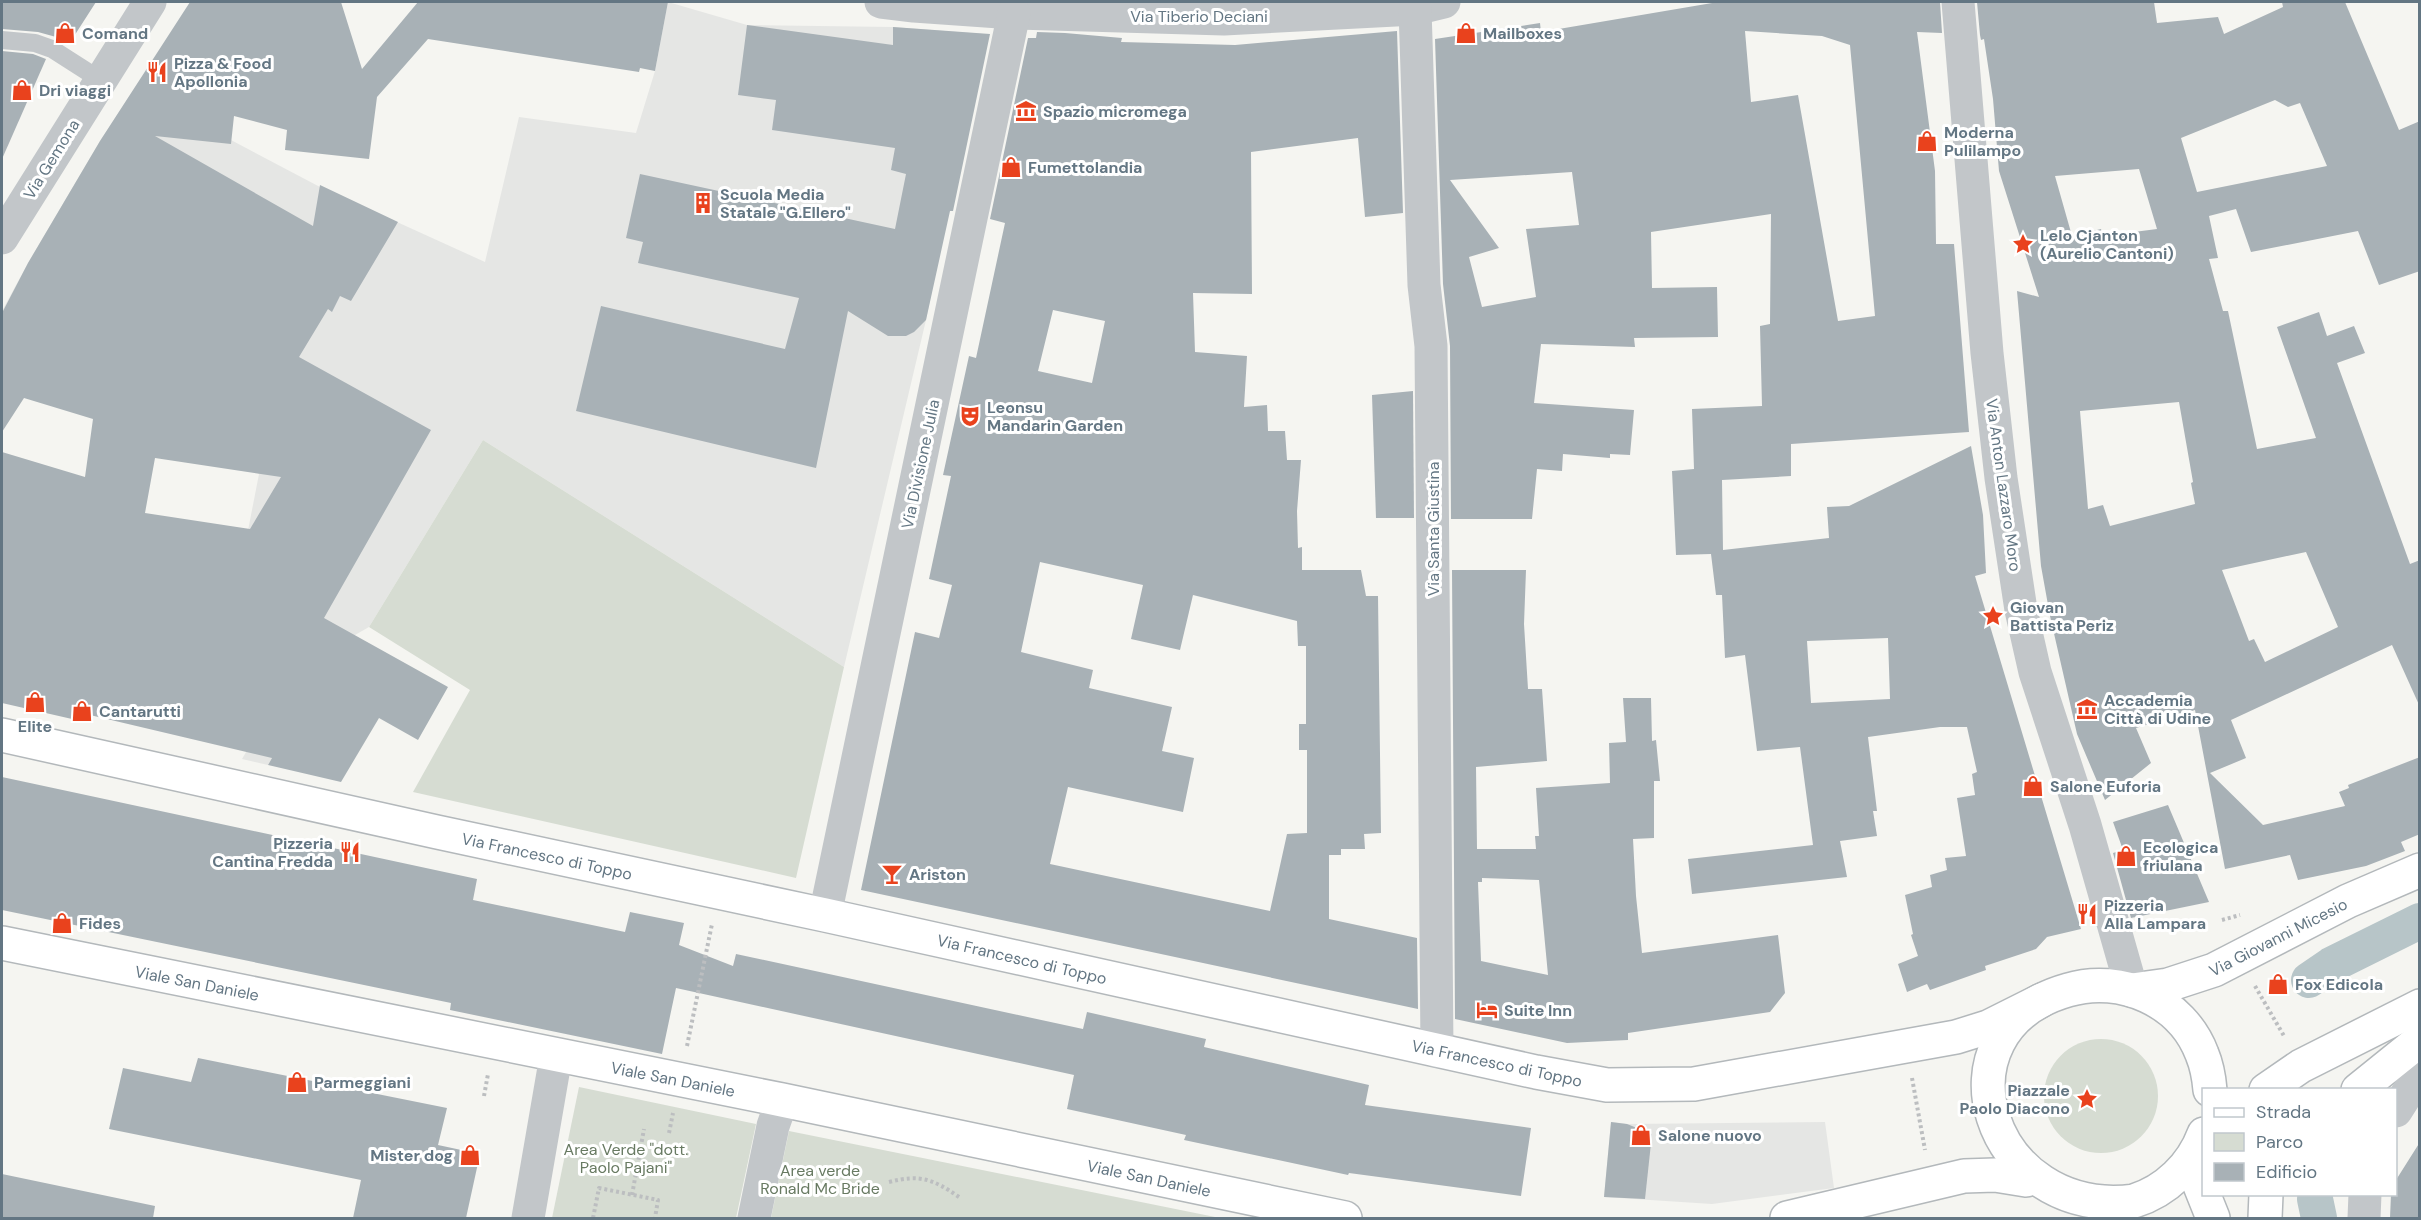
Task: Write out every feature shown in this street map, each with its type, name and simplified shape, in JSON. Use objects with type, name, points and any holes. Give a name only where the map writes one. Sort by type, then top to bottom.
[{"type":"main road","name":"Via Francesco di Toppo","points":[[2,735],[1437,1051],[1607,1085],[1694,1084],[1956,1038],[1988,1027],[2042,1000]]},
{"type":"main road","name":"Via Giovanni Micesio","points":[[2132,990],[2168,986],[2214,970],[2348,901],[2420,870]]},
{"type":"main road","name":"Viale San Daniele","points":[[2,943],[782,1100],[1345,1218]]},
{"type":"main road","points":[[2198,1145],[2173,1180],[2147,1197],[2117,1206],[2098,1208],[2059,1200],[2026,1180],[2011,1164],[1996,1137],[1988,1107],[1988,1086],[1992,1065],[2011,1028],[2025,1012],[2042,1000],[2068,990],[2096,985],[2114,985],[2132,990],[2166,1008],[2181,1021],[2202,1053],[2211,1088]]},
{"type":"main road","points":[[2268,1088],[2301,1066],[2420,1006]]},
{"type":"main road","points":[[2359,1088],[2420,1040]]},
{"type":"main road","points":[[2198,1145],[2197,1178],[2202,1190]]},
{"type":"main road","points":[[1788,1218],[1964,1176],[1995,1175],[2026,1180]]},
{"type":"main road","points":[[2204,1196],[2213,1218]]},
{"type":"main road","points":[[2265,1218],[2266,1196]]},
{"type":"main road","points":[[2117,1206],[2148,1218]]},
{"type":"main road","points":[[1788,1218],[1803,1218]]},
{"type":"street","name":"Via Gemona","points":[[2,238],[150,2]]},
{"type":"street","name":"Via Tiberio Deciani","points":[[881,2],[1014,13],[1224,19],[1429,5]]},
{"type":"street","name":"Via Anton Lazzaro Moro","points":[[1958,2],[1987,353],[2001,478],[2022,610],[2035,672],[2085,825],[2132,990]]},
{"type":"street","name":"Via Santa Giustina","points":[[1429,5],[1421,184],[1424,285],[1431,346],[1437,1051]]},
{"type":"street","name":"Via Divisione Julia","points":[[825,915],[1014,13]]},
{"type":"street","points":[[528,1218],[556,1056]]},
{"type":"street","points":[[2397,1109],[2420,1073]]},
{"type":"street","points":[[754,1218],[773,1126],[782,1100]]},
{"type":"street","points":[[2364,1218],[2365,1196]]},
{"type":"lane","points":[[2,40],[35,43],[52,49],[102,81]]},
{"type":"path","points":[[686,1050],[712,922]]},
{"type":"path","points":[[2254,984],[2287,1041]]},
{"type":"path","points":[[1911,1070],[1927,1161]]},
{"type":"path","points":[[484,1096],[488,1071]]},
{"type":"path","points":[[669,1133],[675,1106]]},
{"type":"path","points":[[632,1195],[644,1129]]},
{"type":"path","points":[[889,1182],[910,1176],[944,1186],[959,1197]]},
{"type":"path","points":[[593,1218],[599,1188],[658,1200],[655,1218]]},
{"type":"shaded area","points":[[668,2],[747,25],[893,27],[984,34],[926,320],[844,667],[483,440],[369,627],[355,635],[340,664],[328,658],[268,765],[242,759],[256,735],[244,551],[259,474],[74,347],[2,311],[28,263],[100,141],[139,82],[231,140],[320,187],[485,262],[519,117],[636,133],[655,71]]},
{"type":"shaded area","points":[[1611,1122],[1627,1124],[1825,1122],[1834,1188],[1712,1204],[1604,1197]]},
{"type":"green space","points":[[483,440],[844,667],[796,878],[413,792],[470,690],[369,627]]},
{"type":"green space","points":[[2101,1039],[2123,1043],[2141,1056],[2154,1074],[2158,1096],[2154,1118],[2141,1136],[2123,1149],[2101,1153],[2079,1149],[2061,1136],[2048,1118],[2044,1096],[2048,1074],[2061,1056],[2079,1043]]},
{"type":"green space","name":"Area Verde \"dott. Paolo Pajani\"","points":[[579,1087],[756,1124],[736,1218],[552,1218]]},
{"type":"green space","name":"Area verde Ronald Mc Bride","points":[[789,1131],[1220,1218],[771,1218]]},
{"type":"building","points":[[2,2],[96,2],[69,44],[56,37],[38,32],[2,29]]},
{"type":"building","points":[[190,2],[341,2],[362,69],[418,2],[668,2],[655,71],[640,68],[639,72],[428,39],[377,97],[369,159],[285,150],[287,130],[234,116],[231,144],[155,136],[313,226],[320,185],[398,222],[351,301],[340,296],[332,312],[328,309],[299,357],[431,430],[324,618],[448,687],[418,740],[379,718],[341,782],[268,765],[272,758],[73,711],[72,719],[2,703],[2,452],[85,477],[93,419],[24,398],[2,432],[2,313],[28,263],[100,141]],"holes":[[[155,458],[281,477],[250,529],[145,513]]]},
{"type":"building","points":[[1718,2],[1940,2],[1942,33],[1917,32],[1935,171],[1936,244],[1954,244],[1969,432],[1791,444],[1791,476],[1722,480],[1723,550],[1829,538],[1827,507],[1849,506],[1971,446],[1983,515],[1986,573],[1975,576],[2081,929],[2047,937],[2036,949],[1985,966],[1986,970],[1930,990],[1927,984],[1907,992],[1898,964],[1918,956],[1911,935],[1913,934],[1905,895],[1932,887],[1930,875],[1947,870],[1945,858],[1966,856],[1957,798],[1975,795],[1972,774],[1977,772],[1967,727],[1940,727],[1868,737],[1877,811],[1873,811],[1877,836],[1840,841],[1847,877],[1692,894],[1688,859],[1813,845],[1800,747],[1757,751],[1745,655],[1725,658],[1722,595],[1716,595],[1711,554],[1676,555],[1672,471],[1694,469],[1692,409],[1762,406],[1760,326],[1770,324],[1771,214],[1651,232],[1652,288],[1717,287],[1718,337],[1634,338],[1635,347],[1541,344],[1534,403],[1634,410],[1630,455],[1610,454],[1610,458],[1563,454],[1562,471],[1537,469],[1532,519],[1451,519],[1450,346],[1443,284],[1435,39],[1540,23],[1541,32]],"holes":[[[1745,31],[1822,36],[1850,45],[1875,316],[1838,321],[1798,95],[1751,102]],[[1572,172],[1579,225],[1526,229],[1536,297],[1482,307],[1469,257],[1499,248],[1450,180]],[[1888,638],[1890,699],[1811,703],[1807,641]]]},
{"type":"building","points":[[1977,2],[2154,2],[2157,23],[2218,17],[2224,34],[2283,7],[2282,2],[2345,2],[2399,130],[2420,121],[2420,271],[2379,285],[2358,231],[2251,252],[2236,209],[2209,216],[2218,258],[2209,259],[2223,311],[2228,311],[2257,449],[2316,438],[2277,327],[2319,312],[2327,336],[2354,326],[2365,353],[2337,363],[2410,564],[2420,560],[2420,707],[2392,645],[2231,720],[2246,758],[2210,773],[2263,825],[2345,806],[2339,792],[2349,788],[2348,785],[2420,757],[2420,834],[2401,842],[2405,851],[2366,866],[2298,880],[2290,855],[2225,869],[2195,710],[2136,728],[2151,763],[2105,800],[2077,734],[2041,566],[2017,291],[2039,297],[1999,171],[1993,99],[1984,39],[1981,40]],"holes":[[[2275,100],[2288,107],[2300,103],[2327,166],[2197,192],[2181,138]],[[2139,169],[2157,229],[2103,236],[2101,229],[2072,236],[2055,176]],[[2179,402],[2195,504],[2110,526],[2103,505],[2088,509],[2080,411]],[[2306,552],[2338,627],[2265,662],[2254,639],[2249,641],[2222,570]]]},
{"type":"building","name":"Scuola Media Statale \"G.Ellero\"","points":[[747,25],[893,45],[893,27],[990,34],[953,211],[950,211],[926,320],[914,332],[906,336],[888,336],[848,311],[816,468],[576,411],[601,306],[785,349],[799,298],[638,263],[643,242],[626,238],[640,174],[895,229],[906,174],[891,170],[895,148],[772,130],[776,100],[738,95]]},
{"type":"building","points":[[1397,31],[1403,213],[1365,217],[1358,138],[1251,152],[1252,294],[1193,293],[1195,352],[1247,356],[1244,407],[1267,405],[1268,431],[1285,431],[1287,460],[1301,460],[1297,511],[1298,548],[1302,547],[1302,570],[1361,570],[1366,596],[1378,596],[1381,833],[1364,834],[1365,849],[1341,849],[1341,855],[1329,855],[1329,919],[1417,938],[1418,1009],[861,890],[915,632],[939,638],[952,585],[929,579],[951,476],[943,475],[969,356],[976,358],[1005,223],[990,219],[1028,38],[1036,38],[1037,32],[1122,38],[1121,42],[1235,45]],"holes":[[[1053,310],[1105,321],[1092,383],[1038,371]],[[1040,562],[1143,585],[1131,639],[1180,650],[1193,595],[1297,621],[1298,646],[1306,646],[1306,724],[1299,724],[1299,750],[1307,750],[1307,833],[1287,834],[1270,911],[1050,864],[1068,787],[1183,812],[1194,758],[1162,751],[1172,707],[1089,688],[1093,670],[1021,652]]]},
{"type":"building","points":[[2,51],[33,54],[46,59],[2,159]]},
{"type":"building","points":[[1413,391],[1414,518],[1376,518],[1372,395]]},
{"type":"building","points":[[1452,570],[1526,570],[1524,624],[1528,689],[1542,689],[1547,761],[1476,767],[1477,849],[1536,849],[1535,836],[1539,836],[1536,788],[1610,783],[1609,743],[1626,742],[1623,698],[1651,698],[1652,741],[1656,740],[1660,781],[1654,781],[1654,838],[1633,839],[1642,953],[1778,935],[1785,993],[1770,1012],[1628,1033],[1628,1040],[1567,1043],[1455,1019]],"holes":[[[1482,878],[1539,880],[1548,975],[1481,961],[1478,882],[1482,882]]]},
{"type":"building","points":[[2,777],[477,879],[473,900],[625,932],[630,912],[684,923],[679,945],[733,966],[736,954],[1083,1029],[1087,1012],[1206,1039],[1204,1047],[1369,1085],[1365,1105],[1531,1128],[1521,1196],[1349,1173],[1348,1175],[1184,1140],[1186,1135],[1067,1109],[1074,1075],[676,988],[662,1054],[450,1010],[451,1003],[2,910]]},
{"type":"building","points":[[2168,805],[2209,902],[2131,918],[2113,853],[2123,850],[2113,822]]},
{"type":"building","points":[[198,1058],[447,1108],[438,1145],[480,1154],[466,1218],[353,1218],[361,1180],[109,1129],[123,1068],[191,1082]]},
{"type":"building","points":[[1611,1122],[1627,1124],[1652,1134],[1645,1199],[1604,1197]]},
{"type":"building","points":[[2420,1142],[2420,1218],[2390,1218],[2391,1196],[2397,1196],[2397,1178]]},
{"type":"building","points":[[2,1174],[155,1206],[153,1218],[2,1218]]},
{"type":"waterway","points":[[2309,980],[2331,965],[2420,921]]},
{"type":"waterway","points":[[2315,1199],[2319,1218]]},
{"type":"place","name":"Comand","points":[[65,33]]},
{"type":"place","name":"Mailboxes","points":[[1466,33]]},
{"type":"place","name":"Pizza & Food Apollonia","points":[[157,72]]},
{"type":"place","name":"Dri viaggi","points":[[22,90]]},
{"type":"place","name":"Spazio micromega","points":[[1026,111]]},
{"type":"place","name":"Moderna Pulilampo","points":[[1927,141]]},
{"type":"place","name":"Fumettolandia","points":[[1011,167]]},
{"type":"place","name":"Scuola Media Statale \"G.Ellero\"","points":[[703,203]]},
{"type":"place","name":"Lelo Cjanton (Aurelio Cantoni)","points":[[2023,244]]},
{"type":"place","name":"Leonsu Mandarin Garden","points":[[970,416]]},
{"type":"place","name":"Giovan Battista Periz","points":[[1993,616]]},
{"type":"place","name":"Elite","points":[[35,702]]},
{"type":"place","name":"Accademia Città di Udine","points":[[2087,709]]},
{"type":"place","name":"Cantarutti","points":[[82,711]]},
{"type":"place","name":"Salone Euforia","points":[[2033,786]]},
{"type":"place","name":"Pizzeria Cantina Fredda","points":[[350,852]]},
{"type":"place","name":"Ecologica friulana","points":[[2126,856]]},
{"type":"place","name":"Ariston","points":[[892,874]]},
{"type":"place","name":"Pizzeria Alla Lampara","points":[[2087,914]]},
{"type":"place","name":"Fides","points":[[62,923]]},
{"type":"place","name":"Fox Edicola","points":[[2278,984]]},
{"type":"place","name":"Suite Inn","points":[[1487,1010]]},
{"type":"place","name":"Parmeggiani","points":[[297,1082]]},
{"type":"place","name":"Piazzale Paolo Diacono","points":[[2087,1099]]},
{"type":"place","name":"Salone nuovo","points":[[1641,1135]]},
{"type":"place","name":"Mister dog","points":[[470,1155]]}]
